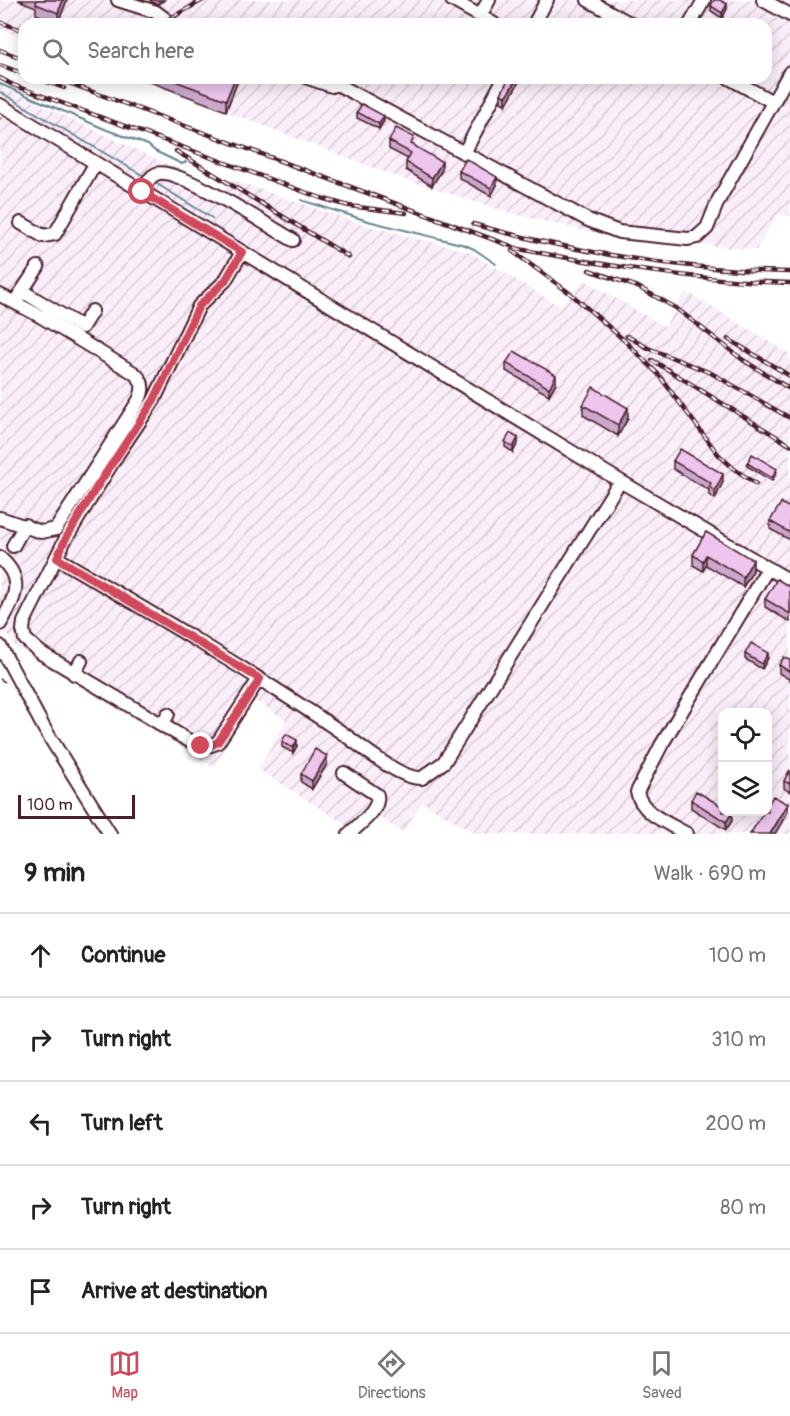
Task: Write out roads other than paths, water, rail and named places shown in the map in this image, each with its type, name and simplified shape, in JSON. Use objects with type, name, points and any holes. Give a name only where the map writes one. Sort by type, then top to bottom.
[{"type":"lane","points":[[118,0],[156,12],[164,18]]},
{"type":"lane","points":[[452,0],[484,18]]},
{"type":"lane","points":[[480,16],[489,0]]},
{"type":"lane","points":[[537,18],[547,0]]},
{"type":"lane","points":[[588,0],[620,18]]},
{"type":"lane","points":[[694,18],[704,0]]},
{"type":"lane","points":[[763,0],[790,15]]},
{"type":"lane","points":[[336,84],[610,229],[619,232],[688,239],[697,237],[707,228],[718,201],[790,72]]},
{"type":"lane","points":[[328,84],[344,89]]},
{"type":"lane","points":[[464,153],[501,84]]},
{"type":"lane","points":[[740,84],[773,102]]},
{"type":"lane","points":[[0,114],[95,164],[620,481],[790,580]]},
{"type":"lane","points":[[21,223],[43,236],[55,234],[95,164]]},
{"type":"lane","points":[[142,192],[147,181],[156,174],[172,175],[224,199],[293,240]]},
{"type":"lane","points":[[242,252],[225,281],[199,306],[154,400],[65,540],[22,630],[25,639],[34,648],[74,674],[165,720],[194,743],[206,747],[222,737],[260,679]]},
{"type":"lane","points":[[14,303],[38,267]]},
{"type":"lane","points":[[22,291],[82,327],[92,311]]},
{"type":"lane","points":[[0,295],[40,316],[134,373],[140,380],[142,388],[139,400],[56,529],[41,532],[0,518]]},
{"type":"lane","points":[[57,558],[260,679],[390,766],[410,777],[422,778],[444,762],[620,481]]},
{"type":"lane","points":[[13,546],[25,525]]},
{"type":"lane","points":[[0,558],[12,569],[16,581],[10,607],[0,624]]},
{"type":"lane","points":[[687,834],[646,809],[639,802],[637,792],[662,744],[768,568]]},
{"type":"lane","points":[[0,646],[45,728],[110,834]]},
{"type":"lane","points":[[74,674],[81,661]]},
{"type":"lane","points":[[344,773],[377,795],[378,799],[372,812],[349,834]]},
{"type":"waterway","points":[[0,84],[148,145],[155,151],[182,164],[186,162]]},
{"type":"waterway","points":[[0,92],[142,175]]},
{"type":"waterway","points":[[154,182],[212,218]]},
{"type":"waterway","points":[[301,200],[368,221],[465,245],[496,264]]},
{"type":"railway","points":[[171,18],[203,0]]},
{"type":"railway","points":[[0,22],[18,29]]},
{"type":"railway","points":[[0,50],[18,57]]},
{"type":"railway","points":[[0,65],[18,72]]},
{"type":"railway","points":[[0,78],[13,85],[321,198],[349,206],[406,213]]},
{"type":"railway","points":[[53,84],[64,88]]},
{"type":"railway","points":[[71,84],[519,249],[654,272],[790,283]]},
{"type":"railway","points":[[176,151],[349,257]]},
{"type":"railway","points":[[473,224],[551,243],[630,258],[710,268],[790,272]]},
{"type":"railway","points":[[512,251],[571,294],[625,341],[658,374],[718,454],[756,484]]},
{"type":"railway","points":[[589,270],[638,287],[676,308],[743,360],[790,389]]},
{"type":"railway","points":[[627,336],[648,348],[711,373],[790,418]]},
{"type":"railway","points":[[728,339],[790,376]]},
{"type":"railway","points":[[652,360],[790,445]]}]
